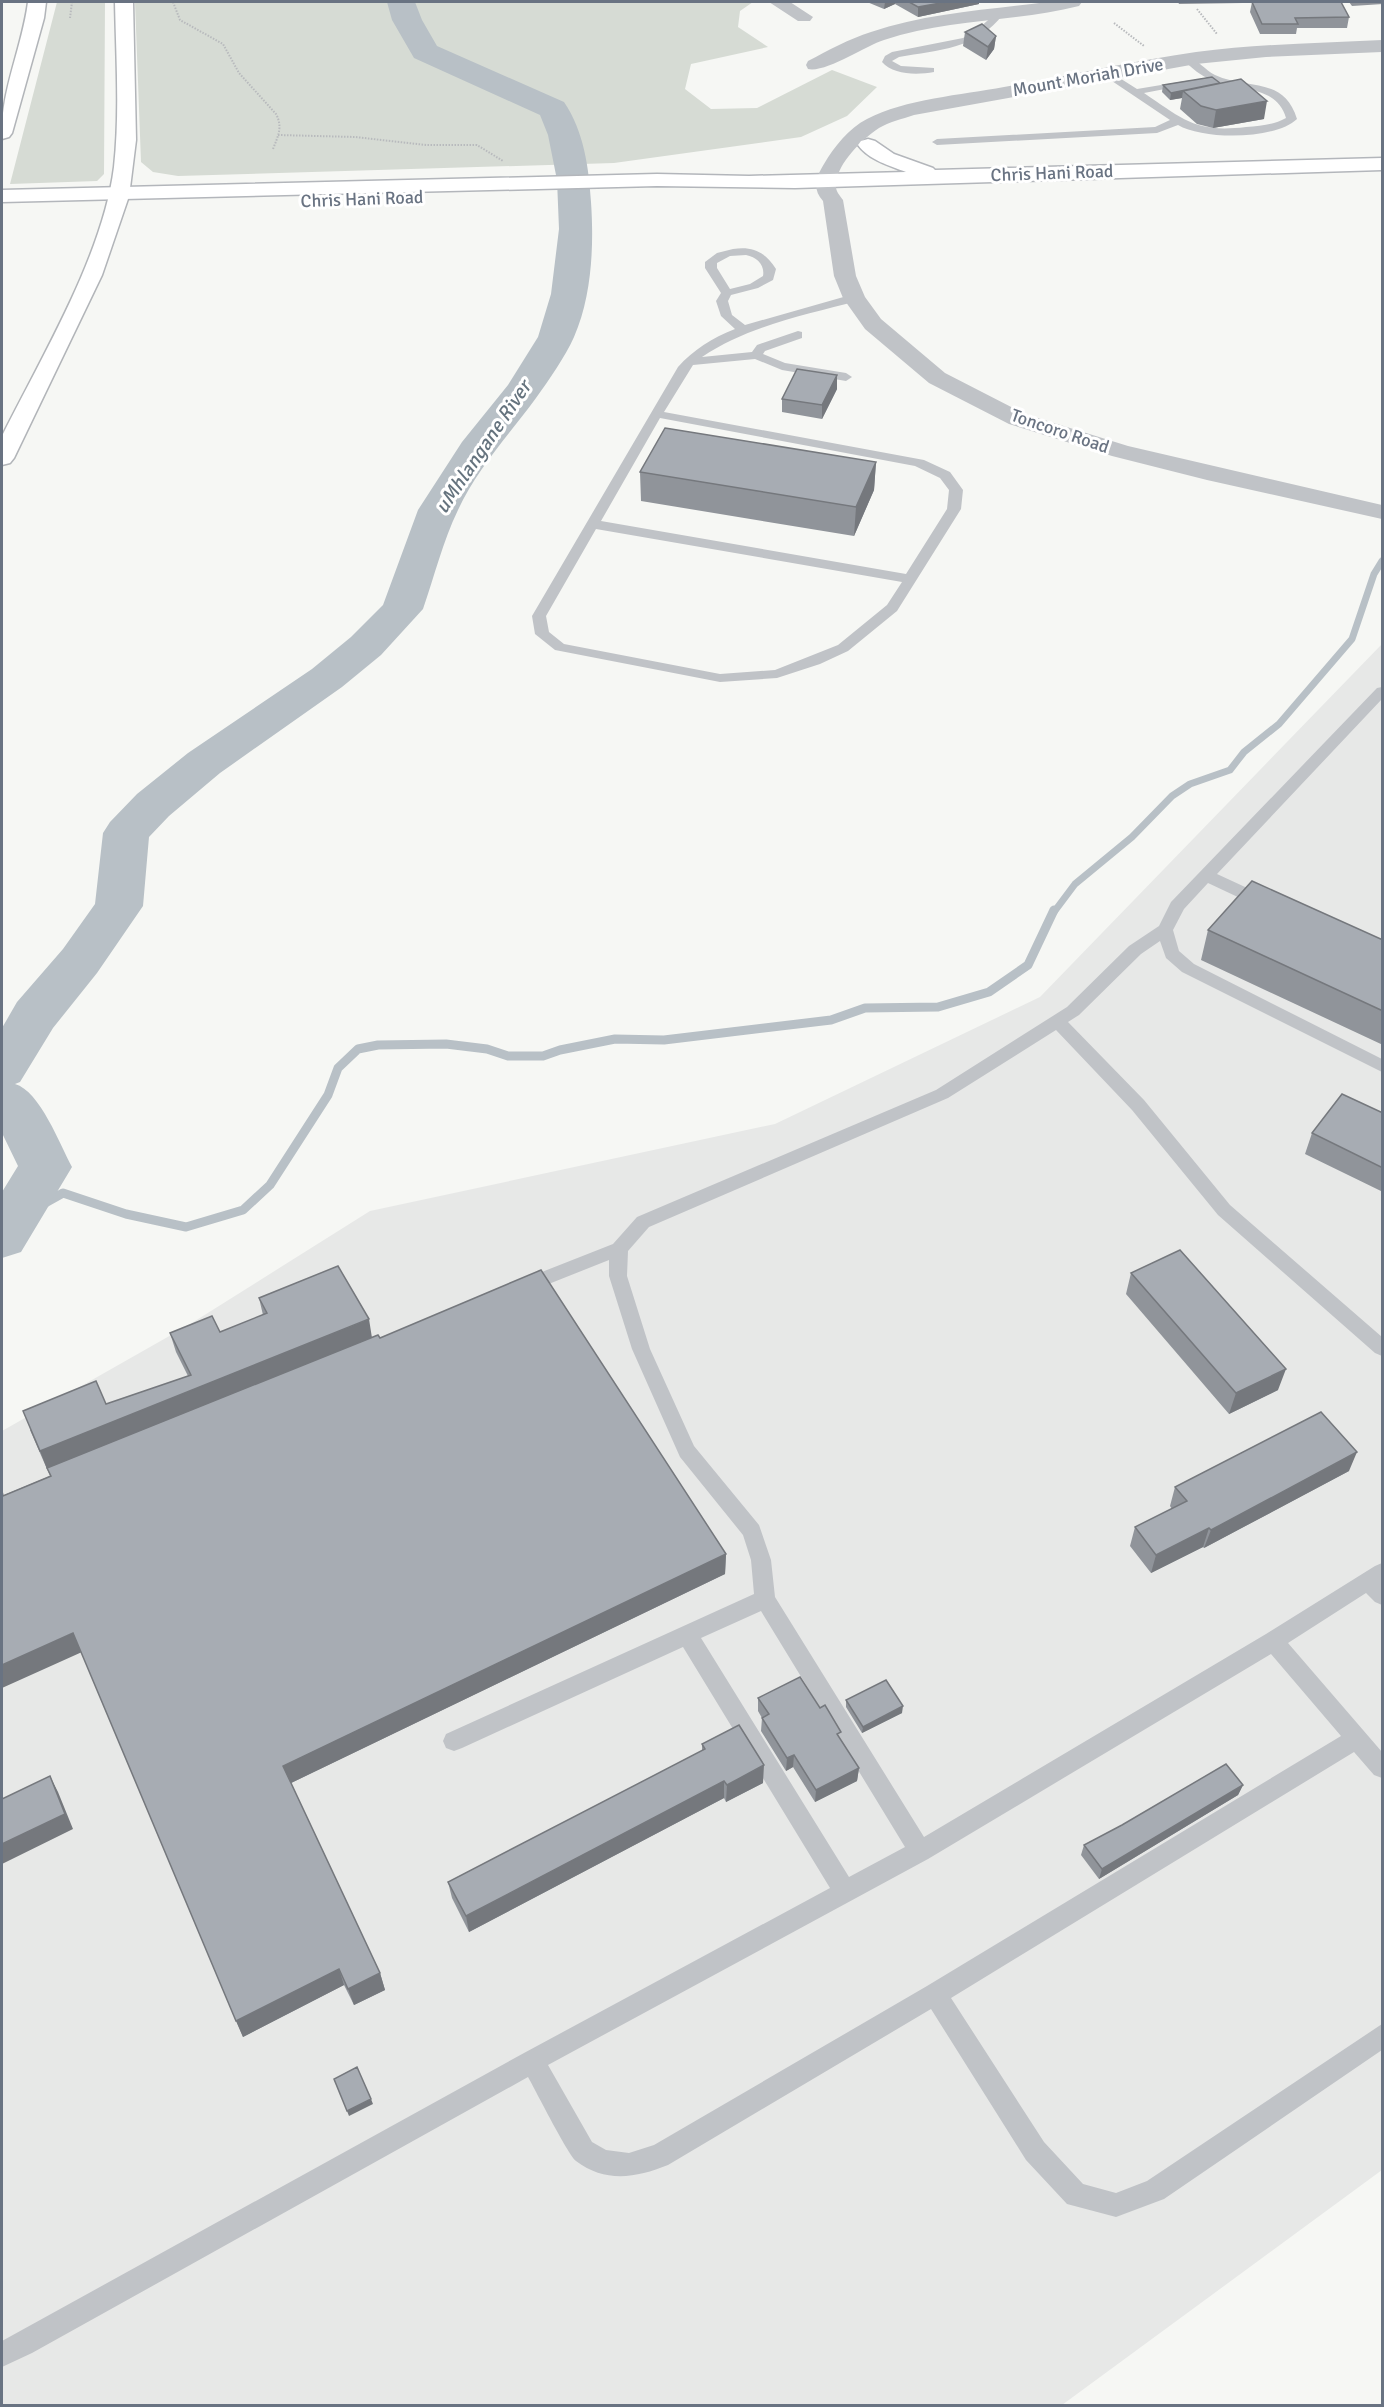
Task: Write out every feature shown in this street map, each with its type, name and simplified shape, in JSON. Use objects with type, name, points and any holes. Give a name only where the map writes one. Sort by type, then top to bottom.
[{"type":"main road","points":[[2,134],[35,18],[37,2]]},
{"type":"main road","points":[[2,458],[85,292],[119,199],[126,140],[124,2]]},
{"type":"main road","points":[[868,146],[887,158],[941,178]]},
{"type":"main road","name":"Chris Hani Road","points":[[848,180],[1383,164]]},
{"type":"main road","name":"Chris Hani Road","points":[[2,196],[16,204],[184,197],[722,183],[829,190]]},
{"type":"street","points":[[777,2],[804,17]]},
{"type":"street","points":[[815,65],[852,46],[886,33],[1074,2]]},
{"type":"street","name":"Mount Moriah Drive","points":[[829,190],[851,141],[874,123],[921,108],[1120,83],[1166,63],[1200,68],[1233,53],[1383,46]]},
{"type":"street","name":"Mount Moriah Drive","points":[[848,180],[860,155],[879,136],[916,121],[1200,68],[1243,63],[1383,56]]},
{"type":"street","points":[[829,190],[842,192],[848,180]]},
{"type":"street","name":"Toncoro Road","points":[[829,190],[845,276],[854,298],[873,324],[937,378],[1017,419],[1141,457],[1383,512]]},
{"type":"lane","points":[[930,70],[902,69],[892,67],[887,62],[896,54],[973,37],[985,29],[998,14]]},
{"type":"lane","points":[[1120,83],[1179,122],[1205,132],[1224,133],[1277,127],[1292,119],[1286,105],[1272,93],[1239,84],[1200,68]]},
{"type":"lane","points":[[1226,95],[1234,92],[1239,84]]},
{"type":"lane","points":[[1157,108],[1180,104]]},
{"type":"lane","points":[[937,142],[1157,130],[1167,124],[1179,122]]},
{"type":"lane","points":[[727,293],[711,267],[711,262],[724,254],[749,252],[762,257],[770,269],[769,278],[754,286],[727,293],[722,301],[727,316],[745,331]]},
{"type":"lane","points":[[657,414],[919,463],[945,475],[956,490],[954,509],[892,608],[843,648],[815,661],[777,674],[720,678],[560,647],[542,634],[539,616],[592,524],[657,414],[688,362],[701,349],[723,338],[854,298]]},
{"type":"lane","points":[[756,355],[761,348],[798,335]]},
{"type":"lane","points":[[688,362],[756,355],[782,366],[846,377]]},
{"type":"lane","points":[[592,524],[910,579]]},
{"type":"lane","points":[[509,1293],[619,1249],[643,1222],[942,1094],[1073,1011],[1135,950],[1165,930],[1177,906],[1383,692]]},
{"type":"lane","points":[[1207,876],[1279,909]]},
{"type":"lane","points":[[1165,930],[1172,954],[1188,968],[1383,1066]]},
{"type":"lane","points":[[1057,1021],[1138,1105],[1224,1209],[1383,1348]]},
{"type":"lane","points":[[619,1249],[618,1276],[641,1349],[687,1451],[752,1531],[761,1560],[765,1599],[920,1851]]},
{"type":"lane","points":[[2,2354],[532,2061],[920,1851],[1273,1641],[1378,1583]]},
{"type":"lane","points":[[454,1741],[765,1599]]},
{"type":"lane","points":[[687,1635],[845,1891]]},
{"type":"lane","points":[[1273,1641],[1383,1768]]},
{"type":"lane","points":[[532,2061],[583,2151],[603,2162],[629,2165],[659,2156],[935,1994],[1358,1738]]},
{"type":"lane","points":[[935,1994],[1035,2151],[1076,2195],[1116,2205],[1155,2190],[1383,2036]]},
{"type":"path","points":[[70,18],[72,2]]},
{"type":"path","points":[[173,2],[180,20],[223,44],[239,73],[276,114],[280,122],[273,149]]},
{"type":"path","points":[[1197,9],[1233,53]]},
{"type":"path","points":[[1114,23],[1166,63]]},
{"type":"path","points":[[278,135],[355,137],[426,145],[477,145],[486,153],[506,163]]},
{"type":"shaded area","points":[[57,2],[105,2],[104,174],[97,181],[10,184]]},
{"type":"shaded area","points":[[135,2],[753,2],[740,11],[738,27],[768,47],[691,64],[685,89],[711,109],[757,108],[832,70],[877,87],[847,116],[801,137],[614,163],[178,176],[153,172],[141,162]]},
{"type":"shaded area","points":[[1382,644],[1382,2170],[1062,2405],[2,2405],[2,1431],[187,1326],[370,1211],[775,1124],[1040,997]]},
{"type":"building","points":[[909,2],[946,2],[918,7]]},
{"type":"building","points":[[1252,2],[1341,2],[1349,17],[1295,18],[1298,24],[1262,24]]},
{"type":"building","points":[[982,24],[996,36],[988,47],[965,32]]},
{"type":"building","points":[[1212,77],[1220,83],[1171,93],[1163,85]]},
{"type":"building","points":[[1241,79],[1267,101],[1216,110],[1201,106],[1183,91]]},
{"type":"building","points":[[797,369],[837,375],[822,405],[782,399]]},
{"type":"building","points":[[665,428],[876,462],[856,507],[640,472]]},
{"type":"building","points":[[1252,881],[1383,940],[1383,1011],[1208,930]]},
{"type":"building","points":[[1342,1094],[1383,1113],[1383,1168],[1312,1133]]},
{"type":"building","points":[[1180,1250],[1286,1369],[1236,1393],[1131,1273]]},
{"type":"building","points":[[338,1266],[369,1319],[40,1451],[23,1411],[96,1381],[106,1404],[191,1375],[170,1333],[212,1316],[220,1332],[267,1313],[259,1298]]},
{"type":"building","points":[[541,1270],[726,1554],[283,1766],[380,1973],[348,1989],[339,1969],[236,2021],[73,1633],[2,1665],[2,1491],[3,1496],[51,1476],[47,1468],[378,1335],[380,1338]]},
{"type":"building","points":[[1321,1412],[1357,1452],[1211,1530],[1209,1528],[1156,1555],[1135,1527],[1187,1501],[1175,1487]]},
{"type":"building","points":[[800,1677],[820,1708],[825,1705],[841,1732],[837,1734],[859,1768],[816,1790],[794,1755],[787,1758],[762,1718],[769,1714],[758,1698]]},
{"type":"building","points":[[886,1680],[903,1706],[863,1727],[846,1700]]},
{"type":"building","points":[[739,1725],[764,1765],[727,1785],[724,1781],[466,1916],[448,1882],[705,1749],[702,1744]]},
{"type":"building","points":[[1226,1764],[1243,1785],[1102,1869],[1084,1845],[1122,1825]]},
{"type":"building","points":[[50,1776],[65,1814],[2,1844],[2,1799]]},
{"type":"building","points":[[357,2067],[371,2099],[347,2111],[334,2079]]},
{"type":"waterway","name":"uMhlangane River","points":[[2,1069],[35,1015],[80,961],[119,906],[126,833],[153,805],[204,763],[327,678],[366,646],[402,609],[438,510],[476,450],[523,390],[556,337],[569,294],[576,229],[573,180],[564,135],[553,109],[425,52],[407,20],[401,2]]},
{"type":"waterway","points":[[1054,912],[1075,884],[1132,837],[1172,796],[1190,784],[1230,770],[1244,752],[1279,724],[1352,639],[1374,574],[1382,561]]},
{"type":"waterway","points":[[11,1222],[63,1193],[126,1214],[186,1227],[243,1210],[270,1185],[328,1095],[338,1068],[358,1049],[378,1045],[446,1044],[487,1049],[508,1056],[543,1056],[560,1050],[615,1039],[664,1040],[831,1020],[865,1008],[938,1007],[989,992],[1028,965],[1054,910]]},
{"type":"waterway","name":"uMhlangane River","points":[[2,1099],[22,1121],[45,1167],[2,1237]]}]
